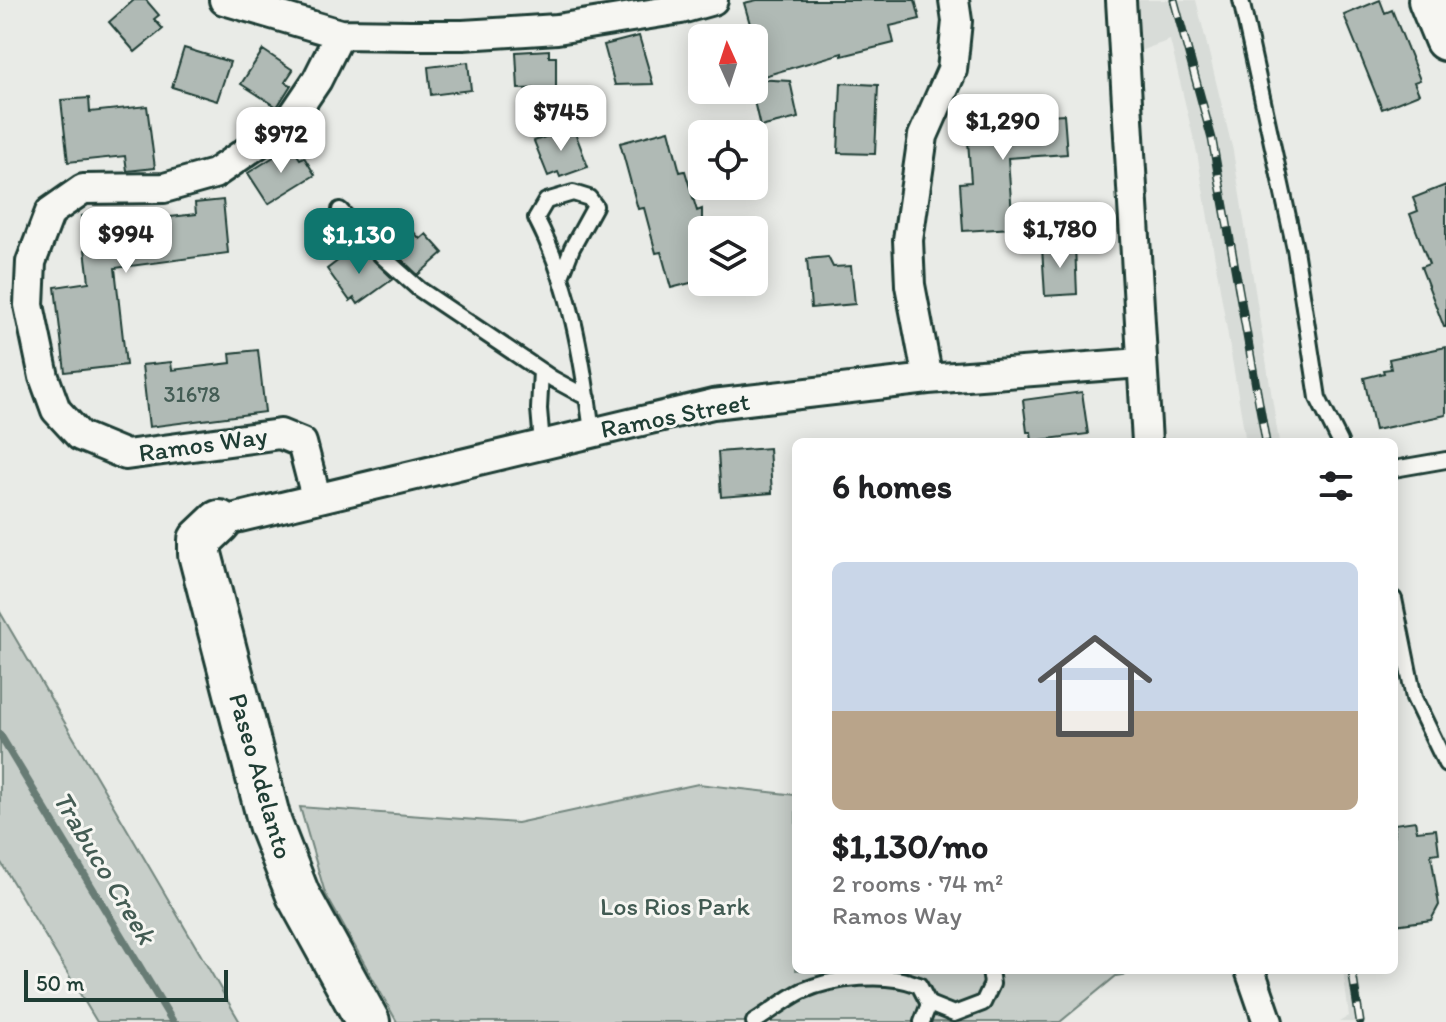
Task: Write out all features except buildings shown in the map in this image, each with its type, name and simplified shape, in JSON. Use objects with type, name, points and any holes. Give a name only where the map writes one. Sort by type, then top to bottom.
[{"type":"street","points":[[224,0],[340,34],[463,35],[557,29],[681,9],[713,0]]},
{"type":"street","points":[[928,379],[910,285],[908,240],[923,136],[952,70],[957,21],[954,0]]},
{"type":"street","points":[[1121,0],[1147,438]]},
{"type":"street","points":[[1430,0],[1446,39]]},
{"type":"street","name":"Ramos Way","points":[[316,497],[302,443],[280,434],[126,455],[80,436],[56,410],[44,377],[29,305],[31,262],[50,212],[83,189],[164,188],[214,174],[288,123],[317,80],[340,34]]},
{"type":"street","name":"Ramos Street","points":[[219,522],[713,404],[928,379],[1141,363]]},
{"type":"street","name":"Paseo Adelanto","points":[[219,522],[200,540],[200,554],[270,824],[298,895],[368,1022]]},
{"type":"street","points":[[1251,974],[1268,1022]]},
{"type":"lane","points":[[1241,0],[1295,249],[1318,398],[1338,438]]},
{"type":"lane","points":[[562,274],[595,206],[589,198],[573,193],[546,201],[536,218],[562,274],[581,352],[592,431]]},
{"type":"lane","points":[[340,210],[383,257],[419,289],[541,371],[588,398]]},
{"type":"lane","points":[[541,371],[539,409],[542,444]]},
{"type":"lane","points":[[1398,468],[1446,460]]},
{"type":"lane","points":[[1398,619],[1414,698],[1446,764]]},
{"type":"lane","points":[[919,985],[925,974]]},
{"type":"lane","points":[[754,1022],[803,991],[858,977],[905,979],[919,985],[929,1004],[954,1014],[983,1003],[992,984],[991,974]]},
{"type":"lane","points":[[922,1022],[929,1004]]},
{"type":"shaded area","points":[[1135,0],[1196,0],[1233,151],[1278,438],[1245,438],[1197,153],[1170,40],[1137,52]]},
{"type":"shaded area","points":[[1344,974],[1358,974],[1365,1022],[1339,1022],[1349,1016]]},
{"type":"green space","points":[[0,612],[240,1022],[97,1022],[0,861]]},
{"type":"green space","name":"Los Rios Park","points":[[698,784],[792,795],[792,974],[1127,974],[1116,976],[1060,1022],[397,1022],[325,893],[300,807],[517,823]]},
{"type":"waterway","name":"Trabuco Creek","points":[[0,735],[173,1022]]},
{"type":"railway","points":[[1174,0],[1212,139],[1265,438]]},
{"type":"railway","points":[[1353,974],[1360,1022]]}]
